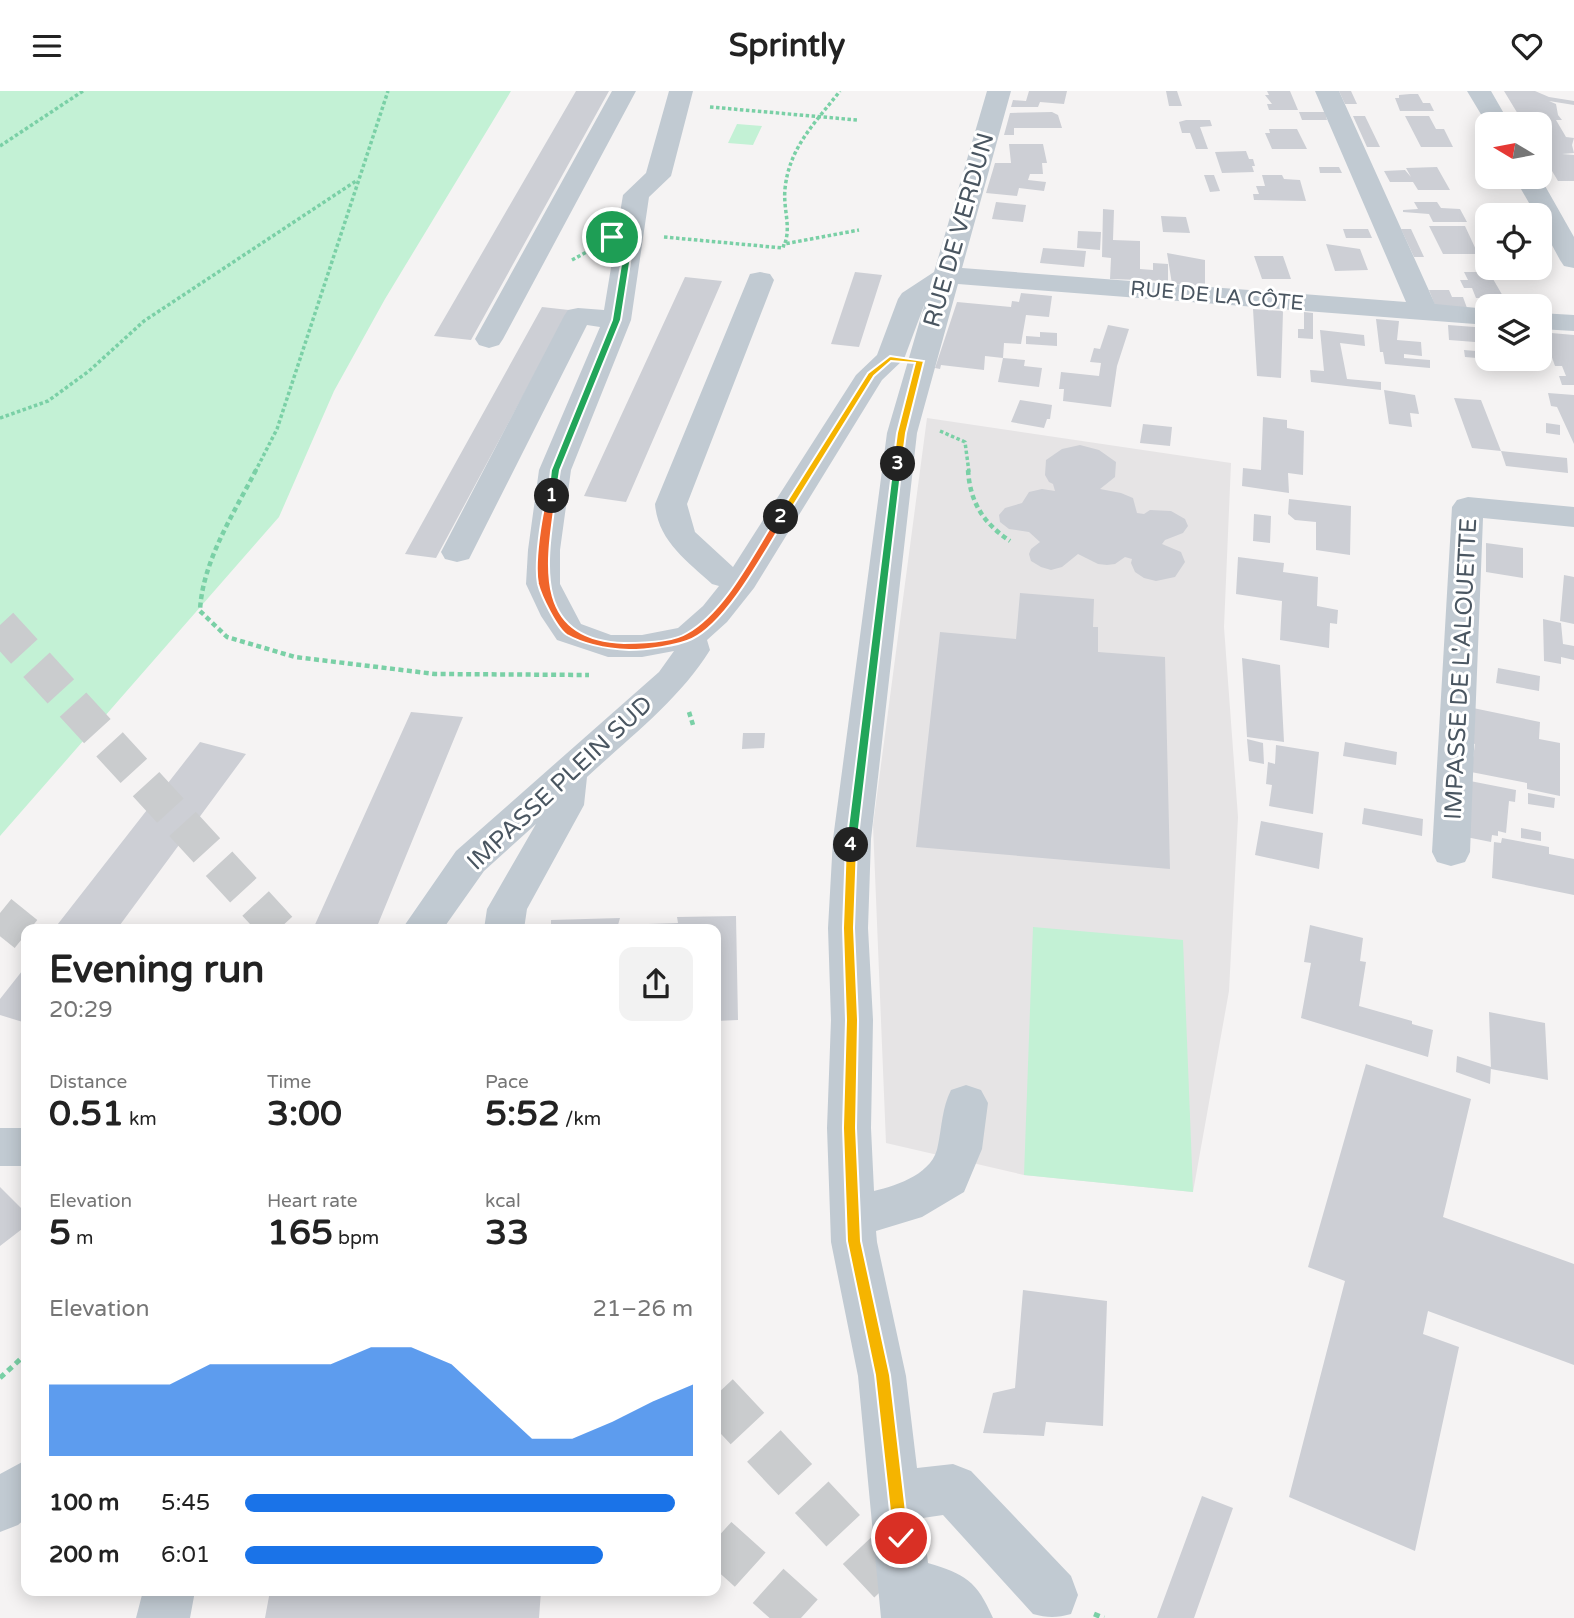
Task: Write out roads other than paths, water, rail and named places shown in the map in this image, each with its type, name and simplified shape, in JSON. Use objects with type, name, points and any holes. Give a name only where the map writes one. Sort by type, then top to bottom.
[{"type":"street","points":[[489,339],[624,91]]},
{"type":"street","points":[[681,91],[658,176],[636,195],[617,320],[555,470],[544,550],[543,584],[558,617],[569,632],[608,646],[642,646],[689,637],[715,614],[742,580],[871,375],[905,360]]},
{"type":"street","name":"RUE DE VERDUN","points":[[906,1601],[882,1375],[854,1241],[849,1128],[852,1020],[848,928],[852,839],[901,433],[906,420],[905,360],[947,275],[999,91]]},
{"type":"street","points":[[1327,91],[1424,312]]},
{"type":"street","points":[[1479,91],[1491,112]]},
{"type":"street","points":[[1534,189],[1574,260]]},
{"type":"street","name":"RUE DE LA CÔTE","points":[[947,275],[1475,316]]},
{"type":"street","points":[[742,580],[724,577],[680,536],[671,504],[760,281]]},
{"type":"street","points":[[457,552],[578,316],[617,320]]},
{"type":"street","points":[[1552,322],[1574,323]]},
{"type":"street","name":"IMPASSE DE L'ALOUETTE","points":[[1451,852],[1468,507],[1574,517]]},
{"type":"street","name":"IMPASSE PLEIN SUD","points":[[426,924],[470,861],[671,680],[693,650],[689,637]]},
{"type":"street","points":[[505,924],[507,909],[565,805],[569,773]]},
{"type":"street","points":[[853,1217],[906,1203],[947,1178],[960,1149],[966,1103]]},
{"type":"street","points":[[0,1147],[21,1147]]},
{"type":"street","points":[[0,1507],[21,1489]]},
{"type":"street","points":[[896,1496],[953,1489],[1052,1595]]},
{"type":"street","points":[[906,1601],[947,1595],[967,1618]]},
{"type":"street","points":[[163,1618],[168,1596]]},
{"type":"tunnel","points":[[0,625],[274,924]]},
{"type":"tunnel","points":[[0,913],[21,930]]},
{"type":"tunnel","points":[[721,1400],[925,1618]]},
{"type":"tunnel","points":[[721,1543],[804,1618]]}]
